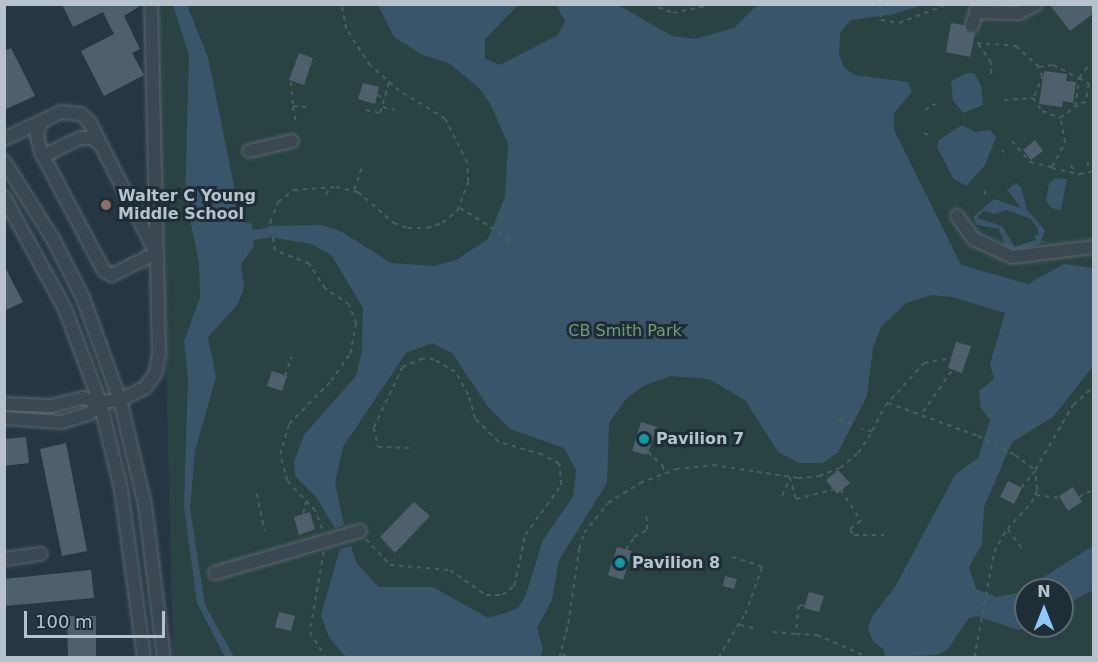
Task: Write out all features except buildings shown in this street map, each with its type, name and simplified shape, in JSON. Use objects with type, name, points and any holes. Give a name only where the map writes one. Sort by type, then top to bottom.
[{"type":"street","points":[[4,404],[28,403],[51,406],[83,398],[100,402],[120,400],[145,388],[156,372],[152,4]]},
{"type":"street","points":[[972,26],[976,12],[1019,12],[1036,4]]},
{"type":"street","points":[[4,139],[61,112],[81,114],[101,146],[156,253]]},
{"type":"street","points":[[41,122],[37,135],[43,156],[104,271],[112,275],[156,253]]},
{"type":"street","points":[[43,156],[80,138],[92,138],[101,146]]},
{"type":"street","points":[[249,151],[292,141]]},
{"type":"street","points":[[4,160],[53,239],[83,298],[120,400],[144,505],[164,657]]},
{"type":"street","points":[[4,196],[65,309],[100,402],[124,508],[144,657]]},
{"type":"street","points":[[957,216],[974,239],[1012,257],[1094,247]]},
{"type":"street","points":[[4,418],[62,422],[89,414],[100,402]]},
{"type":"street","points":[[26,420],[28,403]]},
{"type":"street","points":[[215,573],[360,531]]},
{"type":"street","points":[[4,559],[41,554]]},
{"type":"path","points":[[326,657],[310,632],[324,561],[323,542],[315,511],[287,481],[280,455],[283,437],[299,411],[342,368],[350,354],[356,324],[349,305],[325,289],[309,264],[275,251],[272,245],[270,222],[278,202],[294,190],[330,186],[353,191],[394,223],[408,228],[442,223],[459,207],[468,182],[467,163],[459,141],[445,120],[389,82],[357,50],[346,29],[341,4]]},
{"type":"path","points":[[650,4],[673,13],[714,4]]},
{"type":"path","points":[[880,4],[881,21],[899,23],[948,4]]},
{"type":"path","points":[[991,74],[991,63],[977,43],[1016,46],[1039,67],[1042,77],[1033,98]]},
{"type":"path","points":[[1039,67],[1053,65],[1089,84],[1086,102],[1075,106],[1060,118]]},
{"type":"path","points":[[1075,106],[1079,78],[1088,66]]},
{"type":"path","points":[[291,82],[296,121]]},
{"type":"path","points":[[366,110],[380,113],[389,82]]},
{"type":"path","points":[[1087,93],[1094,94]]},
{"type":"path","points":[[377,95],[385,98]]},
{"type":"path","points":[[1004,100],[1033,98]]},
{"type":"path","points":[[1033,98],[1042,111],[1060,118]]},
{"type":"path","points":[[925,110],[935,104]]},
{"type":"path","points":[[293,106],[308,107]]},
{"type":"path","points":[[382,107],[395,110]]},
{"type":"path","points":[[1052,167],[1065,143],[1060,118]]},
{"type":"path","points":[[924,133],[931,136]]},
{"type":"path","points":[[1012,141],[1030,162],[1039,166],[1052,167],[1055,171],[1075,173],[1094,171]]},
{"type":"path","points":[[1088,162],[1089,172]]},
{"type":"path","points":[[1071,165],[1075,173]]},
{"type":"path","points":[[353,191],[362,167]]},
{"type":"path","points":[[326,195],[330,186]]},
{"type":"path","points":[[459,207],[510,239]]},
{"type":"path","points":[[507,244],[512,236]]},
{"type":"path","points":[[1035,236],[1047,243]]},
{"type":"path","points":[[285,376],[291,357]]},
{"type":"path","points":[[559,657],[574,567],[584,533],[608,503],[664,474],[713,465],[790,476],[819,476],[840,468],[858,453],[888,403],[924,363],[951,358]]},
{"type":"path","points":[[360,531],[390,565],[450,570],[486,595],[502,595],[514,586],[525,535],[561,485],[559,464],[542,455],[498,442],[475,419],[468,395],[455,372],[434,360],[423,359],[403,367],[374,428],[378,447],[410,448]]},
{"type":"path","points":[[923,413],[952,370]]},
{"type":"path","points":[[1021,488],[1035,470],[1072,405],[1094,386]]},
{"type":"path","points":[[888,403],[923,413],[978,436],[1015,455],[1035,470]]},
{"type":"path","points":[[838,421],[842,415]]},
{"type":"path","points":[[840,418],[853,425]]},
{"type":"path","points":[[861,429],[872,432]]},
{"type":"path","points":[[648,452],[663,466],[664,474]]},
{"type":"path","points":[[974,657],[984,619],[994,552],[1007,529],[1035,495],[1035,470]]},
{"type":"path","points":[[790,476],[796,499],[833,489]]},
{"type":"path","points":[[782,496],[790,476]]},
{"type":"path","points":[[1080,497],[1093,490],[1093,478]]},
{"type":"path","points":[[841,490],[861,521],[850,530],[855,535],[884,535]]},
{"type":"path","points":[[257,494],[265,531]]},
{"type":"path","points":[[1035,495],[1060,498]]},
{"type":"path","points":[[303,514],[307,501]]},
{"type":"path","points":[[626,550],[634,537],[647,530],[646,516]]},
{"type":"path","points":[[1007,529],[1021,548]]},
{"type":"path","points":[[718,657],[739,625],[762,567],[732,557]]},
{"type":"path","points":[[796,634],[799,606],[804,606]]},
{"type":"path","points":[[739,625],[758,629]]},
{"type":"path","points":[[772,632],[817,635],[870,657]]},
{"type":"path","points":[[561,654],[571,657]]},
{"type":"green space","name":"CB Smith Park","points":[[157,5],[1093,5],[1093,657],[173,657]]},
{"type":"water","points":[[173,5],[187,5],[208,57],[236,196],[234,218],[252,224],[254,246],[241,264],[244,287],[238,304],[208,337],[216,377],[195,451],[190,508],[205,605],[234,657],[225,657],[197,603],[184,506],[188,379],[184,341],[200,298],[199,262],[185,196],[189,56]]},
{"type":"water","points":[[378,5],[518,5],[485,39],[485,59],[500,65],[558,35],[565,21],[556,5],[618,5],[672,36],[695,39],[734,28],[757,5],[922,5],[895,14],[851,20],[840,32],[839,54],[844,68],[855,75],[908,82],[912,92],[894,113],[894,130],[961,265],[1028,284],[1064,264],[1093,268],[1093,366],[1053,417],[1012,442],[984,507],[982,544],[969,567],[976,589],[996,597],[1014,594],[1014,628],[977,616],[969,618],[947,650],[938,655],[885,657],[884,650],[872,640],[868,628],[873,615],[895,587],[955,475],[978,458],[990,420],[981,408],[979,391],[994,379],[990,364],[1005,313],[952,297],[932,295],[906,303],[881,327],[873,348],[867,396],[838,452],[823,463],[799,463],[778,452],[745,400],[709,379],[670,376],[643,386],[626,399],[609,423],[607,483],[559,560],[552,600],[537,628],[543,650],[540,657],[348,658],[343,654],[329,637],[321,615],[340,549],[351,546],[357,564],[379,587],[433,587],[488,618],[506,613],[519,607],[525,597],[543,540],[573,497],[576,470],[564,448],[510,429],[489,408],[452,353],[432,343],[406,353],[343,447],[335,483],[344,525],[335,528],[316,497],[295,476],[294,462],[304,435],[356,376],[362,352],[363,308],[332,256],[312,244],[269,237],[267,226],[322,225],[342,232],[391,263],[434,266],[456,260],[488,239],[505,197],[508,144],[490,103],[478,87],[450,64],[421,54],[394,37]]},
{"type":"water","points":[[967,73],[974,73],[981,85],[983,105],[963,113],[953,100],[951,81]]},
{"type":"water","points":[[962,125],[975,132],[990,130],[996,137],[985,165],[966,186],[953,178],[937,147],[939,140]]},
{"type":"water","points":[[1056,178],[1067,179],[1061,210],[1051,208],[1046,200],[1049,183]]},
{"type":"water","points":[[1016,183],[1021,187],[1027,210],[1045,230],[1040,244],[1015,252],[1004,244],[999,229],[977,225],[973,217],[994,199],[1021,208],[1007,190]],"holes":[[[1006,210],[1031,219],[1038,229],[1037,239],[1015,247],[1002,226],[977,218],[983,211],[995,214]]]},
{"type":"water","points":[[1093,546],[1093,590],[1074,600],[1074,578],[1042,578]]},
{"type":"waterway","points":[[253,235],[268,233]]},
{"type":"place","name":"Walter C Young Middle School","points":[[106,205]]},
{"type":"place","name":"Pavilion 7","points":[[644,439]]},
{"type":"place","name":"Pavilion 8","points":[[620,563]]}]
